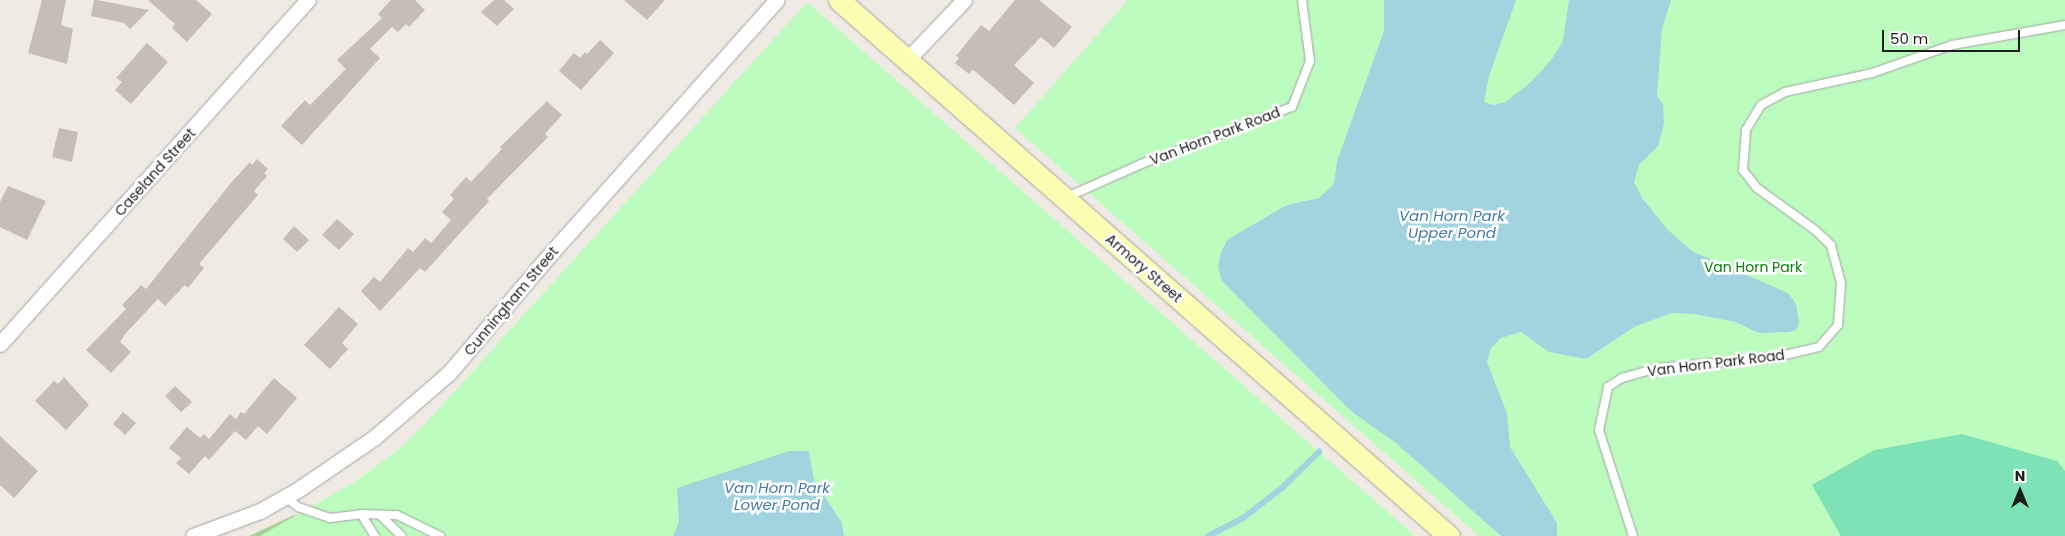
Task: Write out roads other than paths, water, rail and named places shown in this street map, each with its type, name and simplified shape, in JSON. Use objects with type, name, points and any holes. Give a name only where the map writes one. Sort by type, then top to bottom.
[{"type":"main road","name":"Armory Street","points":[[839,0],[1449,536]]},
{"type":"street","name":"Caseland Street","points":[[0,344],[308,0]]},
{"type":"street","name":"Cunningham Street","points":[[193,536],[220,528],[286,497],[375,437],[449,373],[553,251],[777,0]]},
{"type":"street","points":[[908,60],[964,0]]},
{"type":"lane","name":"Van Horn Park Road","points":[[1065,198],[1140,164],[1292,107],[1310,61],[1302,0]]},
{"type":"lane","name":"Van Horn Park Road","points":[[1633,536],[1619,483],[1599,430],[1608,387],[1622,378],[1657,368],[1776,357],[1818,348],[1838,325],[1841,283],[1831,245],[1815,230],[1757,188],[1743,170],[1746,130],[1761,106],[1786,92],[1872,73],[1952,45],[2065,25]]},
{"type":"lane","points":[[286,497],[298,507],[330,518],[361,514],[397,515],[440,536]]},
{"type":"lane","points":[[361,514],[375,536]]},
{"type":"lane","points":[[380,515],[402,536]]},
{"type":"water","name":"Van Horn Park Upper Pond","points":[[1384,0],[1516,0],[1489,76],[1484,102],[1493,105],[1506,102],[1532,81],[1551,60],[1563,41],[1569,0],[1671,0],[1662,29],[1657,96],[1663,104],[1664,124],[1658,146],[1639,165],[1634,182],[1642,198],[1668,230],[1692,251],[1788,293],[1796,304],[1799,323],[1796,330],[1759,333],[1735,322],[1695,314],[1672,313],[1636,326],[1586,359],[1549,352],[1521,332],[1501,338],[1491,348],[1487,362],[1507,413],[1510,447],[1557,523],[1557,536],[1501,536],[1396,443],[1352,412],[1222,281],[1218,267],[1221,252],[1228,239],[1287,205],[1319,198],[1334,184],[1337,161],[1384,31]]},
{"type":"water","name":"Van Horn Park Lower Pond","points":[[789,451],[809,451],[814,480],[842,523],[844,536],[673,536],[679,522],[677,488]]},
{"type":"waterway","points":[[1208,536],[1242,519],[1282,488],[1319,452]]},
{"type":"park label","name":"Van Horn Park","points":[[1753,267]]}]
